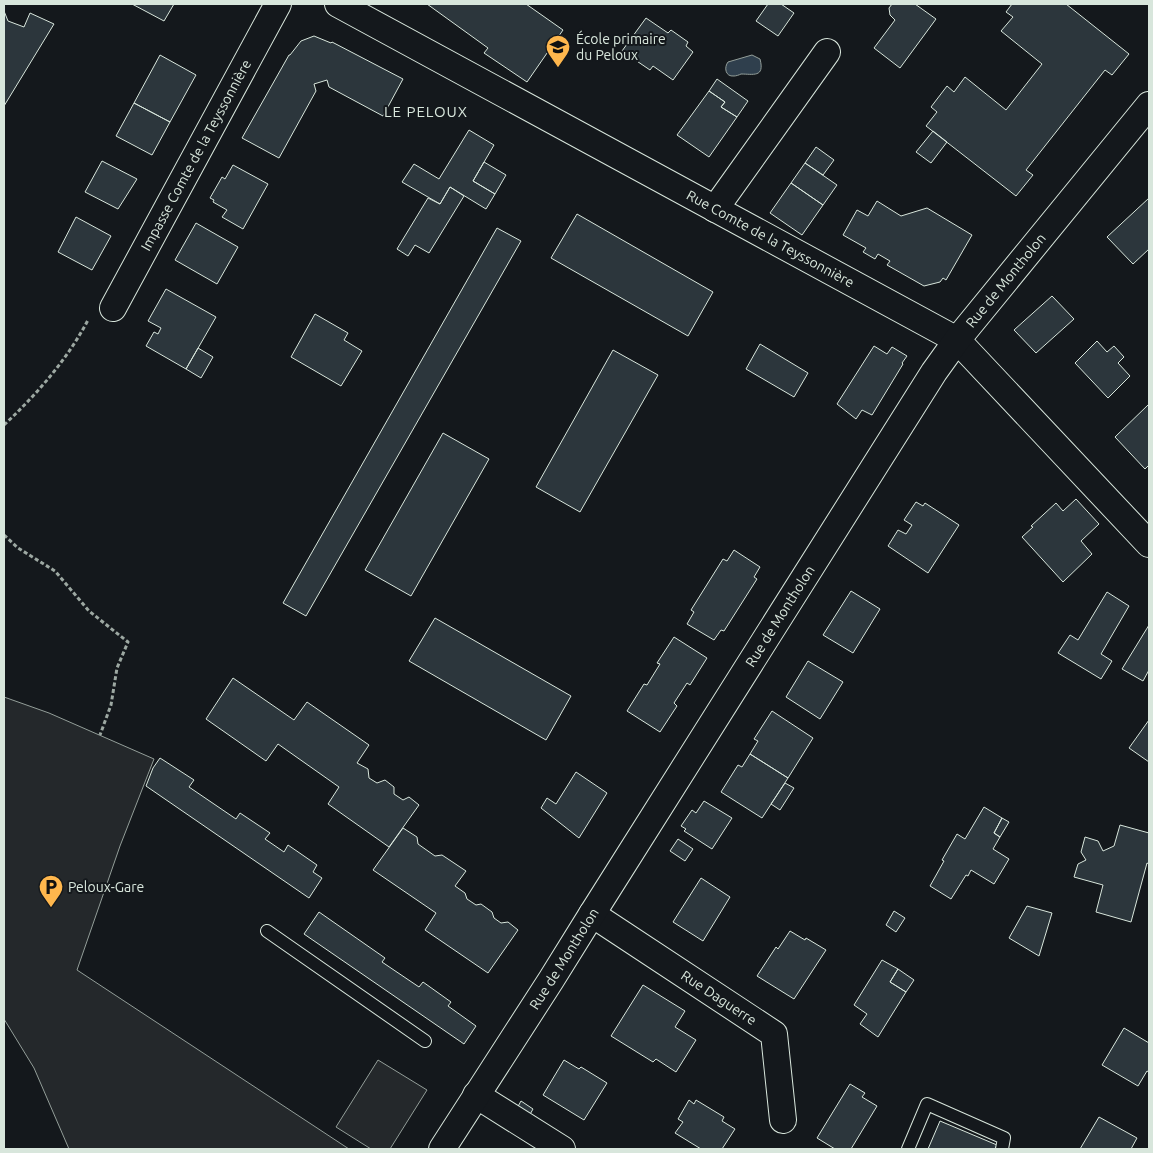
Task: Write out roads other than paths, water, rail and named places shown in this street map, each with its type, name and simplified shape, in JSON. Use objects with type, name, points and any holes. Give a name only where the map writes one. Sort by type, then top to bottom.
[{"type":"street","name":"Impasse Comte de la Teyssonnière","points":[[113,308],[278,4]]},
{"type":"street","name":"Rue Comte de la Teyssonnière","points":[[338,4],[957,340],[1149,544]]},
{"type":"street","points":[[715,209],[827,52]]},
{"type":"street","name":"Rue de Montholon","points":[[442,1149],[551,980],[934,372],[957,340],[1147,114]]},
{"type":"street","name":"Rue Daguerre","points":[[592,914],[774,1034],[783,1120]]},
{"type":"street","points":[[476,1095],[562,1149]]},
{"type":"lane","points":[[267,931],[425,1041]]},
{"type":"lane","points":[[908,1149],[927,1104],[1004,1138],[1002,1149]]},
{"type":"water","points":[[752,55],[760,59],[761,69],[757,74],[731,76],[727,73],[728,62]]},
{"type":"place","name":"École primaire du Peloux","points":[[558,68]]},
{"type":"place","name":"Peloux-Gare","points":[[51,908]]},
{"type":"district","name":"LE PELOUX","points":[[426,112]]}]
